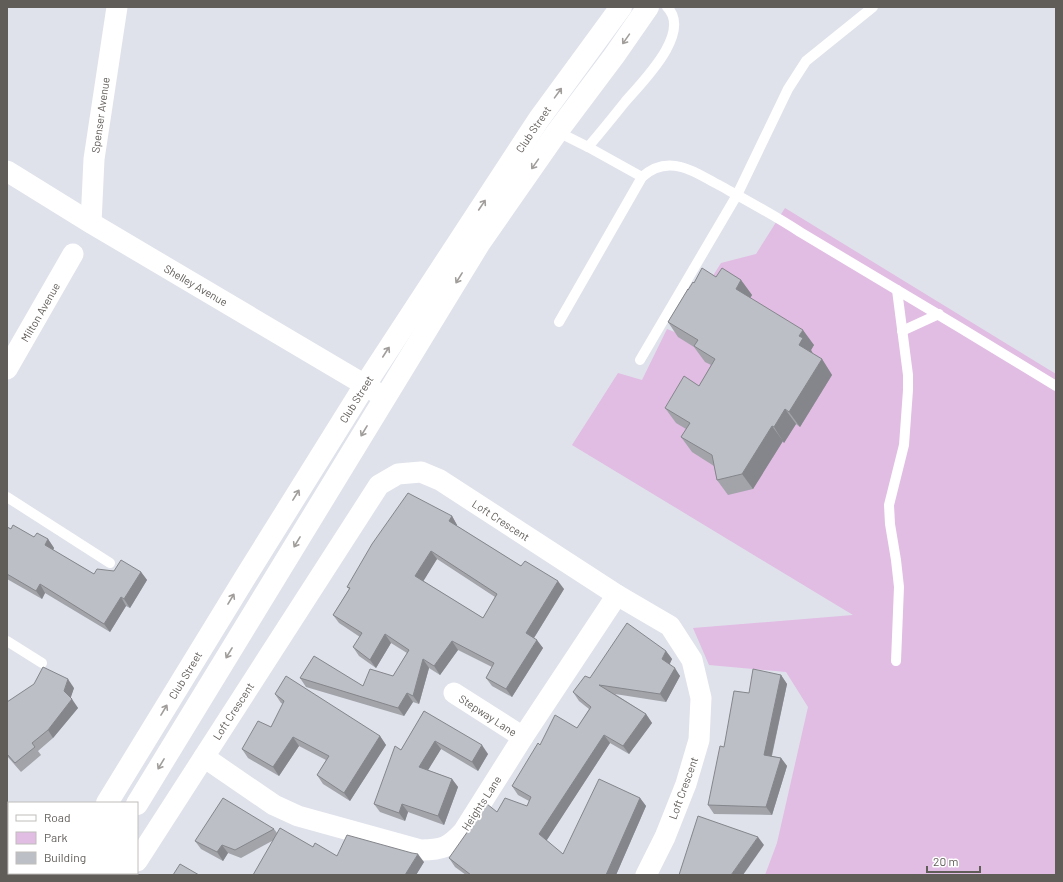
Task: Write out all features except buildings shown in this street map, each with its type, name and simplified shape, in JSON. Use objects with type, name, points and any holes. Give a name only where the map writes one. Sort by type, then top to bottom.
[{"type":"main road","name":"Club Street","points":[[109,802],[246,576],[365,385],[539,119],[621,7]]},
{"type":"main road","name":"Club Street","points":[[138,802],[479,244],[648,7]]},
{"type":"street","name":"Spenser Avenue","points":[[91,224],[94,159],[117,7]]},
{"type":"street","name":"Shelley Avenue","points":[[7,171],[91,224],[385,398]]},
{"type":"street","name":"Milton Avenue","points":[[7,369],[73,254]]},
{"type":"street","name":"Loft Crescent","points":[[138,859],[379,485],[398,474],[421,472],[440,480],[617,595],[670,626],[692,660],[701,698],[699,740],[686,784],[665,837],[646,875]]},
{"type":"street","name":"Heights Lane","points":[[204,757],[274,806],[298,816],[421,850],[434,850],[452,844],[464,832],[523,737],[617,595]]},
{"type":"street","name":"Stepway Lane","points":[[454,693],[523,737]]},
{"type":"lane","points":[[588,147],[658,64],[674,34],[672,11],[667,7]]},
{"type":"lane","points":[[640,360],[737,195],[788,89],[806,61],[874,7]]},
{"type":"lane","points":[[539,119],[558,132],[642,177]]},
{"type":"lane","points":[[559,322],[642,177],[650,170],[671,165],[683,167],[702,175],[772,215],[1053,383]]},
{"type":"lane","points":[[896,661],[899,588],[889,515],[892,490],[904,445],[908,375],[897,290]]},
{"type":"lane","points":[[902,331],[939,314]]},
{"type":"lane","points":[[7,497],[110,562]]},
{"type":"lane","points":[[7,641],[42,663]]},
{"type":"green space","points":[[785,208],[1056,374],[1056,875],[765,875],[777,843],[808,707],[786,672],[709,665],[693,628],[853,615],[572,445],[618,373],[642,380],[667,329],[677,333],[721,263],[756,254]]}]
